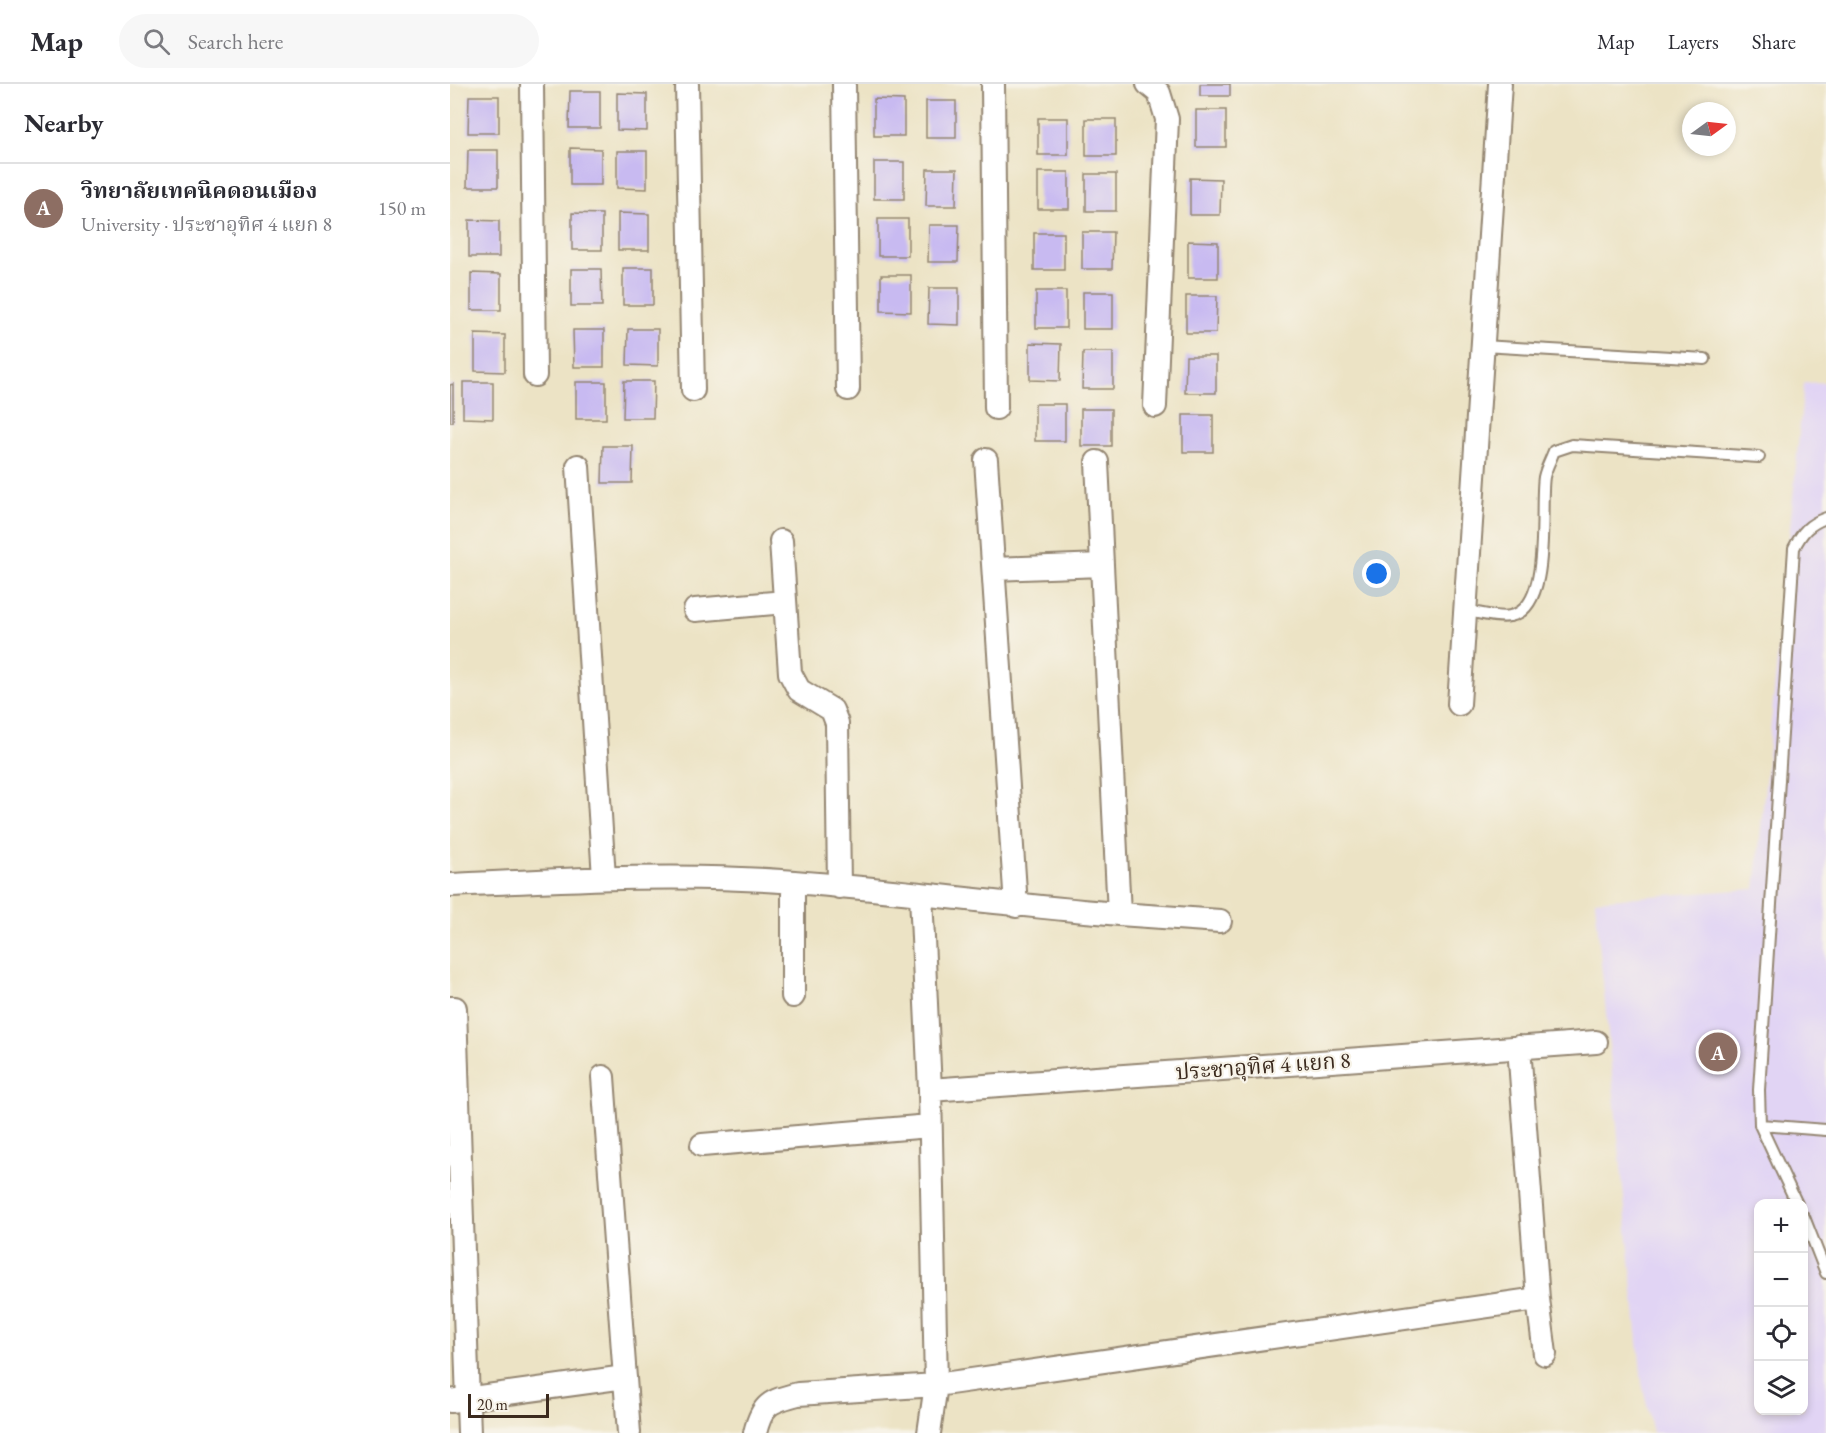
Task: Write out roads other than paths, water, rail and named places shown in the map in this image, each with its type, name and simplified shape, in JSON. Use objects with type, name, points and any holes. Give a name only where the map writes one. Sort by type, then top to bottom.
[{"type":"street","points":[[532,84],[535,375]]},
{"type":"street","points":[[687,84],[693,390]]},
{"type":"street","points":[[844,84],[848,389]]},
{"type":"street","points":[[993,84],[996,408]]},
{"type":"street","points":[[1148,84],[1159,93],[1167,119],[1155,406]]},
{"type":"street","points":[[1458,704],[1500,84]]},
{"type":"street","points":[[986,460],[1016,906]]},
{"type":"street","points":[[1096,462],[1119,914]]},
{"type":"street","points":[[578,466],[604,878]]},
{"type":"street","points":[[781,541],[790,673],[799,690],[832,710],[837,723],[839,886]]},
{"type":"street","points":[[994,569],[1102,565]]},
{"type":"street","points":[[695,610],[785,602]]},
{"type":"street","points":[[450,885],[604,878],[692,877],[793,882],[1016,906],[1220,921]]},
{"type":"street","points":[[793,882],[794,996]]},
{"type":"street","points":[[921,895],[930,1090],[936,1385],[929,1433]]},
{"type":"street","points":[[450,1008],[455,1008],[459,1400],[469,1433]]},
{"type":"street","name":"ประชาอุทิศ 4 แยก 8","points":[[930,1090],[1596,1042]]},
{"type":"street","points":[[1519,1047],[1538,1299],[1545,1354]]},
{"type":"street","points":[[603,1077],[629,1433]]},
{"type":"street","points":[[702,1144],[930,1126]]},
{"type":"street","points":[[755,1433],[761,1412],[776,1399],[798,1394],[936,1385],[1538,1299]]},
{"type":"street","points":[[459,1400],[625,1377]]},
{"type":"lane","points":[[1483,346],[1705,359]]},
{"type":"lane","points":[[1465,611],[1511,616],[1526,608],[1535,595],[1542,547],[1544,476],[1554,451],[1572,445],[1759,457]]},
{"type":"lane","points":[[1795,1199],[1760,1125],[1759,1090],[1794,548],[1802,532],[1815,522],[1826,518]]},
{"type":"lane","points":[[1760,1125],[1826,1130]]},
{"type":"lane","points":[[1808,1229],[1826,1273]]},
{"type":"place","name":"วิทยาลัยเทคนิคดอนเมือง","points":[[1718,1052]]}]
